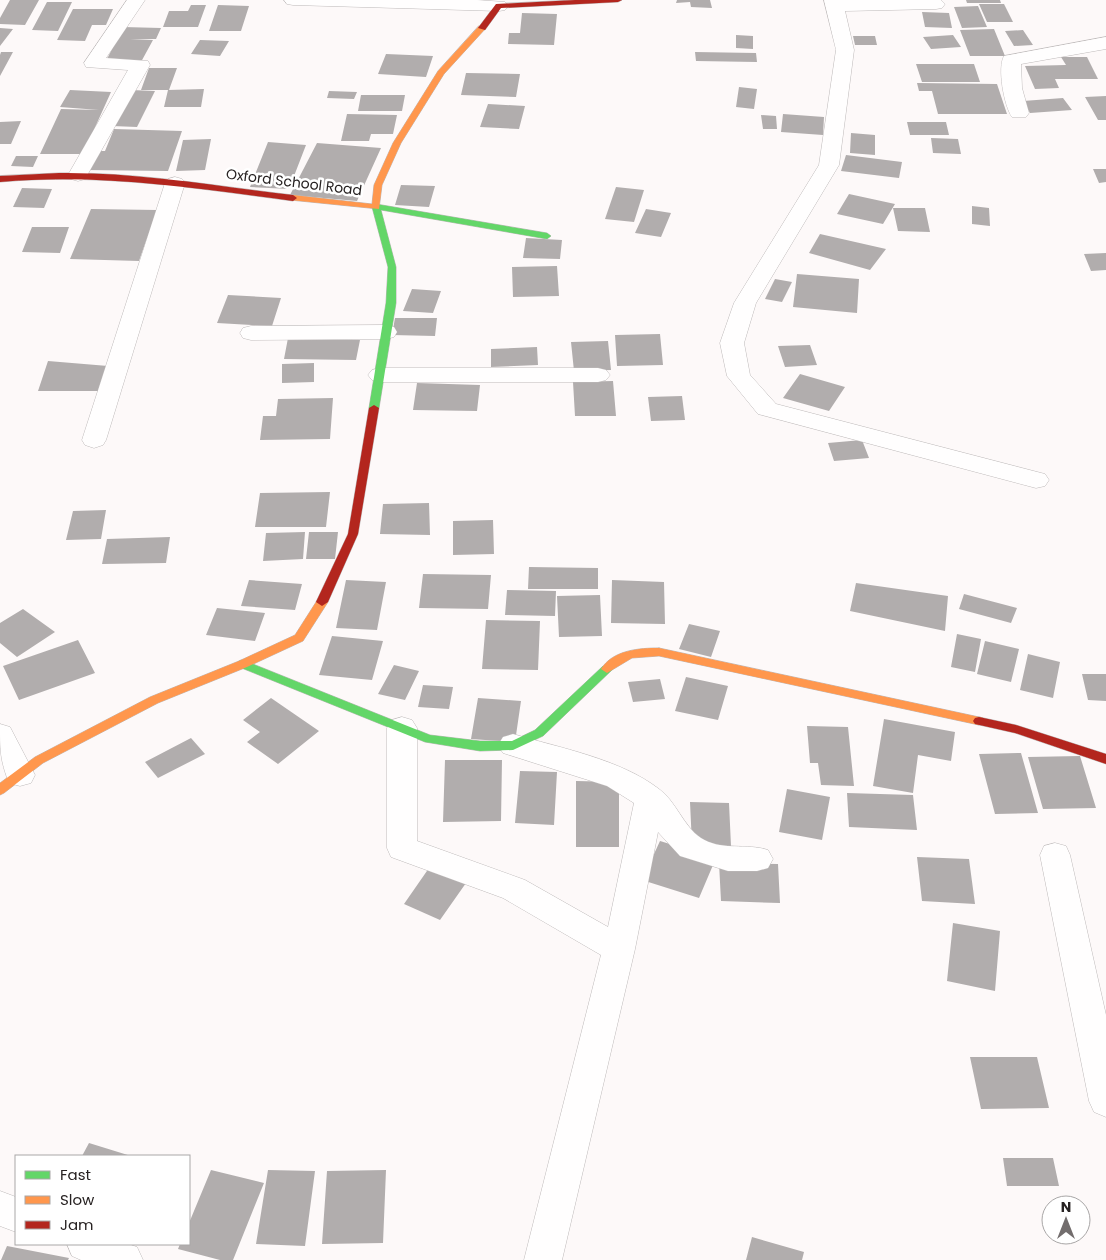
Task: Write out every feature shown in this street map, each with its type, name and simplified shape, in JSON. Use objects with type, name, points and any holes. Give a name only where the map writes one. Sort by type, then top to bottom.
[{"type":"street","points":[[78,175],[112,111],[141,66],[93,63],[136,0]]},
{"type":"street","points":[[293,0],[499,6],[618,0]]},
{"type":"street","points":[[936,4],[834,3],[845,50],[829,165],[745,303],[732,343],[739,376],[767,409],[1036,480]]},
{"type":"street","name":"Oxford School Road","points":[[0,179],[78,175],[175,183],[376,207],[378,185],[397,144],[441,73],[484,26],[499,6]]},
{"type":"street","points":[[1019,112],[1012,88],[1011,60],[1106,43]]},
{"type":"street","points":[[94,440],[175,183]]},
{"type":"street","points":[[0,736],[10,782],[39,760],[154,700],[243,664],[300,638],[328,592],[353,534],[391,303],[392,267],[376,207],[547,236]]},
{"type":"street","points":[[251,334],[386,332]]},
{"type":"street","points":[[380,376],[598,375]]},
{"type":"street","points":[[512,745],[539,733],[620,657],[640,652],[659,652],[1016,729],[1106,758]]},
{"type":"street","points":[[243,664],[429,739],[480,746],[512,745],[618,778],[650,798],[675,832],[691,847],[728,859],[757,860]]},
{"type":"street","points":[[402,728],[402,848],[514,889],[619,949]]},
{"type":"street","points":[[543,1260],[619,949],[650,798]]},
{"type":"street","points":[[1055,855],[1100,1042],[1106,1101]]},
{"type":"street","points":[[0,1208],[15,1215]]},
{"type":"street","points":[[87,1245],[124,1260]]},
{"type":"building","points":[[10,0],[39,0],[25,25],[0,24],[0,18]]},
{"type":"building","points":[[677,0],[710,0],[712,8],[691,7],[690,2],[676,3]]},
{"type":"building","points":[[966,0],[1000,0],[1001,3],[967,3]]},
{"type":"building","points":[[47,2],[72,2],[58,31],[32,30]]},
{"type":"building","points":[[979,4],[1004,4],[1013,22],[987,22]]},
{"type":"building","points":[[191,5],[206,5],[198,27],[163,27],[169,11],[188,11]]},
{"type":"building","points":[[218,5],[249,6],[241,31],[209,31]]},
{"type":"building","points":[[978,6],[987,27],[962,28],[954,7]]},
{"type":"building","points":[[73,9],[113,9],[106,25],[92,25],[85,41],[57,40]]},
{"type":"building","points":[[922,12],[949,13],[952,28],[925,27]]},
{"type":"building","points":[[522,13],[557,14],[554,45],[508,44],[509,33],[520,33]]},
{"type":"building","points":[[123,27],[161,28],[156,39],[130,39],[153,40],[141,62],[106,61]]},
{"type":"building","points":[[0,28],[13,29],[0,46]]},
{"type":"building","points":[[994,29],[1005,56],[970,56],[960,30]]},
{"type":"building","points":[[1023,30],[1033,45],[1014,46],[1005,31]]},
{"type":"building","points":[[736,35],[753,36],[753,49],[736,48]]},
{"type":"building","points":[[953,35],[961,47],[931,49],[923,37]]},
{"type":"building","points":[[853,36],[875,36],[877,45],[855,45]]},
{"type":"building","points":[[200,40],[229,41],[220,56],[191,54]]},
{"type":"building","points":[[1,52],[13,52],[0,76],[0,55]]},
{"type":"building","points":[[695,52],[756,53],[757,62],[696,61]]},
{"type":"building","points":[[386,54],[433,56],[426,77],[378,74]]},
{"type":"building","points":[[1061,57],[1087,57],[1098,79],[1055,79],[1059,88],[1035,89],[1025,66],[1066,65]]},
{"type":"building","points":[[916,64],[974,64],[980,82],[922,82]]},
{"type":"building","points":[[149,68],[177,68],[169,90],[141,90]]},
{"type":"building","points":[[466,73],[520,74],[516,97],[461,95]]},
{"type":"building","points":[[917,83],[997,84],[1007,114],[938,114],[932,91],[919,91]]},
{"type":"building","points":[[739,87],[757,89],[754,109],[736,107]]},
{"type":"building","points":[[204,89],[201,107],[164,107],[168,90]]},
{"type":"building","points":[[70,90],[111,92],[83,154],[40,154],[61,109],[99,110],[60,107]]},
{"type":"building","points":[[131,90],[155,91],[137,127],[112,126]]},
{"type":"building","points":[[329,91],[357,92],[354,99],[327,98]]},
{"type":"building","points":[[361,95],[405,95],[402,111],[358,111]]},
{"type":"building","points":[[1106,96],[1106,120],[1098,120],[1085,97]]},
{"type":"building","points":[[1063,98],[1072,110],[1030,113],[1023,101]]},
{"type":"building","points":[[488,104],[525,106],[519,129],[480,127]]},
{"type":"building","points":[[347,114],[397,115],[393,134],[371,134],[369,141],[341,141]]},
{"type":"building","points":[[783,114],[824,117],[823,135],[781,132]]},
{"type":"building","points":[[761,115],[776,116],[777,129],[763,129]]},
{"type":"building","points":[[21,121],[11,144],[0,144],[0,122]]},
{"type":"building","points":[[907,122],[946,122],[949,135],[910,135]]},
{"type":"building","points":[[114,129],[182,131],[168,171],[86,170],[94,151],[105,151]]},
{"type":"building","points":[[851,133],[875,135],[875,155],[850,153]]},
{"type":"building","points":[[931,138],[958,139],[961,154],[933,153]]},
{"type":"building","points":[[211,139],[205,170],[176,171],[183,140]]},
{"type":"building","points":[[268,142],[306,145],[289,189],[250,187]]},
{"type":"building","points":[[317,143],[381,148],[357,201],[290,195]]},
{"type":"building","points":[[846,155],[902,162],[899,178],[841,171]]},
{"type":"building","points":[[16,156],[38,156],[33,167],[11,166]]},
{"type":"building","points":[[1093,169],[1106,169],[1106,182],[1099,183]]},
{"type":"building","points":[[401,185],[435,186],[429,207],[395,205]]},
{"type":"building","points":[[616,187],[644,190],[634,222],[605,219]]},
{"type":"building","points":[[22,188],[52,189],[44,208],[13,207]]},
{"type":"building","points":[[849,194],[895,204],[883,224],[837,214]]},
{"type":"building","points":[[972,206],[989,208],[990,226],[972,224]]},
{"type":"building","points":[[893,208],[925,208],[930,232],[898,231]]},
{"type":"building","points":[[91,209],[157,210],[139,261],[70,259]]},
{"type":"building","points":[[646,209],[671,213],[661,237],[635,233]]},
{"type":"building","points":[[32,227],[69,227],[60,253],[22,252]]},
{"type":"building","points":[[820,234],[886,249],[870,270],[809,253]]},
{"type":"building","points":[[526,238],[562,240],[560,259],[523,258]]},
{"type":"building","points":[[1106,253],[1106,270],[1091,271],[1084,254]]},
{"type":"building","points":[[557,266],[559,296],[513,297],[512,267]]},
{"type":"building","points":[[797,274],[859,279],[857,313],[793,307]]},
{"type":"building","points":[[775,279],[792,282],[782,302],[765,299]]},
{"type":"building","points":[[412,289],[441,291],[433,313],[403,311]]},
{"type":"building","points":[[228,295],[281,298],[272,326],[217,323]]},
{"type":"building","points":[[395,318],[437,318],[435,336],[392,335]]},
{"type":"building","points":[[660,334],[663,365],[617,366],[615,335]]},
{"type":"building","points":[[288,338],[360,340],[356,360],[284,359]]},
{"type":"building","points":[[608,341],[611,370],[574,371],[571,342]]},
{"type":"building","points":[[810,345],[817,365],[785,367],[778,346]]},
{"type":"building","points":[[537,347],[538,365],[491,367],[491,349]]},
{"type":"building","points":[[48,361],[108,366],[103,391],[38,391]]},
{"type":"building","points":[[314,363],[314,382],[282,383],[282,364]]},
{"type":"building","points":[[800,374],[845,387],[829,411],[783,398]]},
{"type":"building","points":[[613,381],[616,416],[575,416],[573,382]]},
{"type":"building","points":[[417,383],[480,385],[477,411],[413,410]]},
{"type":"building","points":[[682,396],[685,420],[651,421],[648,397]]},
{"type":"building","points":[[333,398],[330,439],[260,440],[263,416],[276,416],[278,399]]},
{"type":"building","points":[[862,440],[869,458],[834,461],[828,443]]},
{"type":"building","points":[[330,492],[326,527],[255,527],[260,493]]},
{"type":"building","points":[[429,503],[430,535],[380,534],[383,504]]},
{"type":"building","points":[[106,510],[101,539],[66,540],[73,511]]},
{"type":"building","points":[[493,520],[494,554],[453,555],[453,521]]},
{"type":"building","points":[[305,532],[303,559],[263,561],[266,533]]},
{"type":"building","points":[[309,532],[338,532],[335,559],[306,559]]},
{"type":"building","points":[[170,537],[166,563],[102,564],[107,539]]},
{"type":"building","points":[[529,567],[598,568],[598,589],[528,589]]},
{"type":"building","points":[[423,574],[491,575],[488,609],[419,608]]},
{"type":"building","points":[[249,580],[302,584],[295,610],[241,606]]},
{"type":"building","points":[[346,580],[386,582],[377,630],[336,628]]},
{"type":"building","points":[[612,580],[664,582],[665,624],[611,623]]},
{"type":"building","points":[[856,583],[948,596],[945,631],[850,611]]},
{"type":"building","points":[[507,590],[556,591],[555,616],[505,615]]},
{"type":"building","points":[[964,594],[1017,608],[1011,623],[959,609]]},
{"type":"building","points":[[600,595],[602,636],[559,637],[557,596]]},
{"type":"building","points":[[217,608],[265,613],[255,641],[206,635]]},
{"type":"building","points":[[23,609],[55,632],[17,657],[0,643],[0,623]]},
{"type":"building","points":[[486,620],[540,621],[538,670],[482,669]]},
{"type":"building","points":[[689,624],[720,631],[711,657],[679,649]]},
{"type":"building","points":[[957,634],[981,639],[975,672],[951,667]]},
{"type":"building","points":[[332,636],[383,641],[372,680],[319,675]]},
{"type":"building","points":[[78,640],[95,673],[19,700],[3,666]]},
{"type":"building","points":[[985,641],[1019,649],[1011,682],[977,674]]},
{"type":"building","points":[[1028,654],[1060,662],[1053,698],[1020,690]]},
{"type":"building","points":[[394,665],[419,671],[405,700],[378,694]]},
{"type":"building","points":[[1082,674],[1106,674],[1106,701],[1088,700]]},
{"type":"building","points":[[686,677],[728,686],[718,720],[675,711]]},
{"type":"building","points":[[660,679],[665,699],[633,702],[628,682]]},
{"type":"building","points":[[423,685],[453,687],[449,709],[418,707]]},
{"type":"building","points":[[271,698],[319,731],[278,764],[247,742],[260,732],[243,720]]},
{"type":"building","points":[[478,698],[521,701],[515,742],[471,739]]},
{"type":"building","points":[[884,719],[955,732],[951,761],[918,755],[913,793],[873,786]]},
{"type":"building","points":[[807,726],[848,727],[854,786],[821,785],[818,763],[810,763]]},
{"type":"building","points":[[191,738],[205,754],[158,778],[145,762]]},
{"type":"building","points":[[1021,753],[1038,813],[995,814],[979,754]]},
{"type":"building","points":[[1080,756],[1096,808],[1043,809],[1028,757]]},
{"type":"building","points":[[445,760],[502,760],[501,821],[443,822]]},
{"type":"building","points":[[520,771],[557,772],[554,825],[515,823]]},
{"type":"building","points":[[576,781],[619,782],[619,847],[576,847]]},
{"type":"building","points":[[787,789],[830,797],[822,840],[779,832]]},
{"type":"building","points":[[847,793],[913,795],[917,830],[849,827]]},
{"type":"building","points":[[690,802],[729,803],[731,846],[692,845]]},
{"type":"building","points":[[660,841],[716,858],[699,898],[642,880]]},
{"type":"building","points":[[917,857],[969,859],[975,904],[922,901]]},
{"type":"building","points":[[719,863],[778,864],[780,903],[721,901]]},
{"type":"building","points":[[429,868],[466,883],[440,920],[404,904]]},
{"type":"building","points":[[953,923],[1000,931],[995,991],[947,981]]},
{"type":"building","points":[[970,1057],[1037,1057],[1049,1108],[981,1109]]},
{"type":"building","points":[[89,1143],[128,1155],[83,1155]]},
{"type":"building","points":[[1003,1158],[1053,1158],[1059,1186],[1007,1186]]},
{"type":"building","points":[[211,1170],[264,1183],[233,1260],[220,1260],[178,1249],[180,1245],[190,1245],[190,1221]]},
{"type":"building","points":[[268,1170],[315,1171],[305,1246],[256,1244]]},
{"type":"building","points":[[386,1170],[383,1243],[322,1244],[327,1171]]},
{"type":"building","points":[[752,1237],[804,1252],[802,1260],[746,1260]]},
{"type":"building","points":[[7,1246],[69,1258],[68,1260],[1,1260]]},
{"type":"traffic: fast","points":[[374,408],[391,303],[392,267],[376,207],[547,236]]},
{"type":"traffic: fast","points":[[243,664],[429,739],[480,746],[513,745],[539,733],[607,669]]},
{"type":"traffic: slow","points":[[293,198],[376,207],[378,185],[397,143],[441,73],[482,28]]},
{"type":"traffic: slow","points":[[0,790],[39,760],[154,700],[243,664],[299,638],[322,602]]},
{"type":"traffic: slow","points":[[607,669],[630,654],[659,652],[979,721]]},
{"type":"traffic: jam","points":[[482,28],[499,6],[618,0]]},
{"type":"traffic: jam","points":[[0,179],[59,175],[120,177],[293,198]]},
{"type":"traffic: jam","points":[[322,602],[353,534],[374,408]]},
{"type":"traffic: jam","points":[[979,721],[1016,729],[1106,759]]}]
